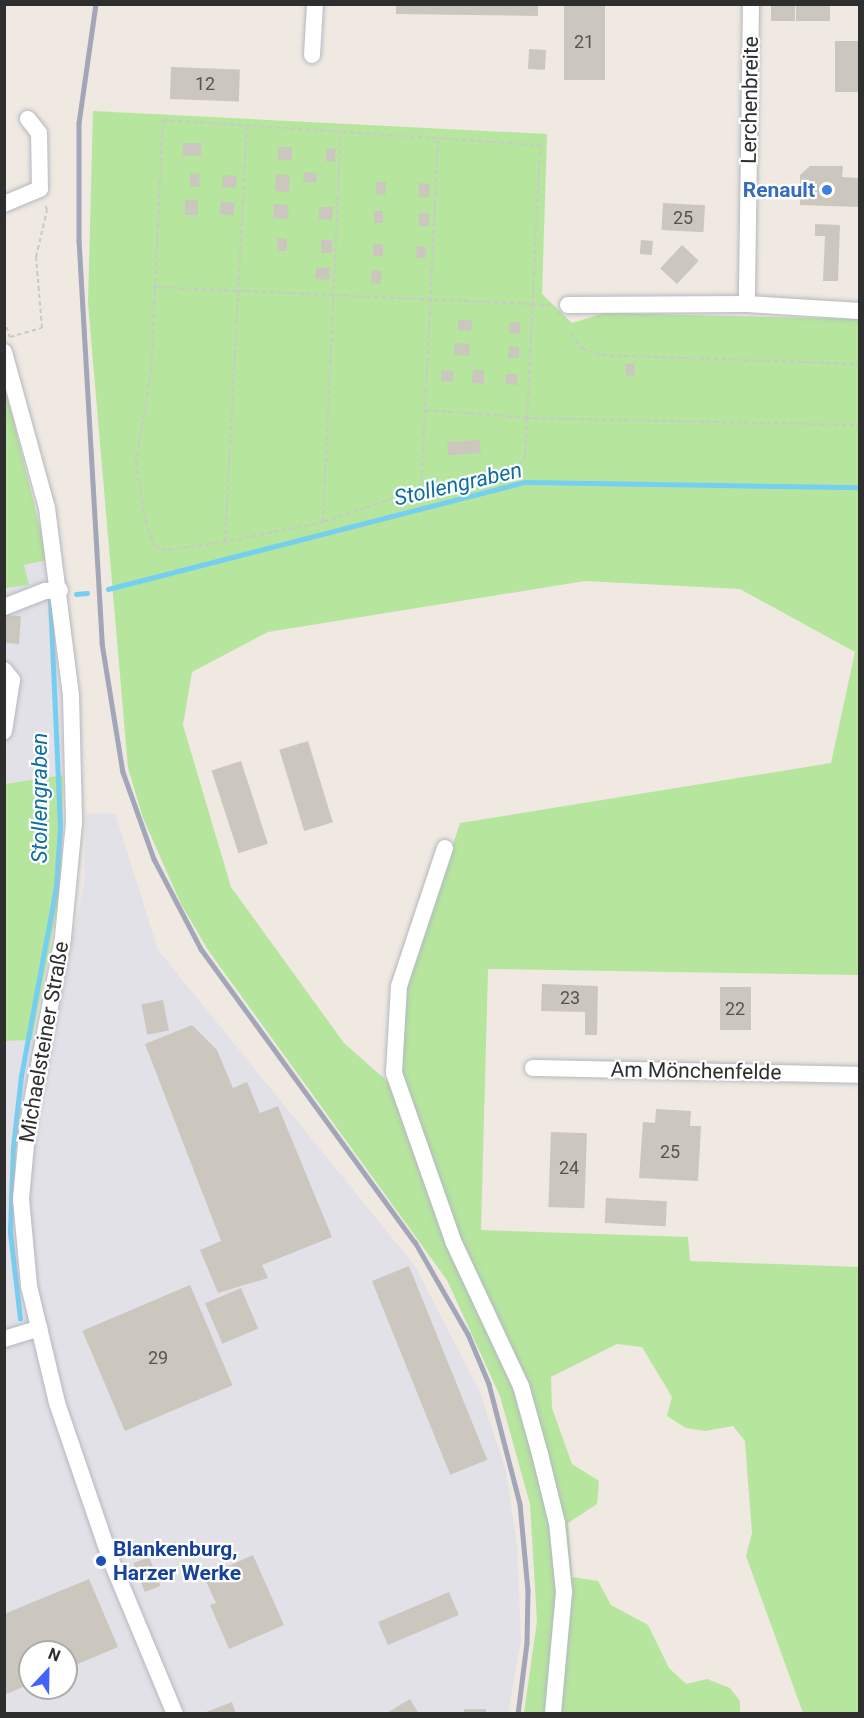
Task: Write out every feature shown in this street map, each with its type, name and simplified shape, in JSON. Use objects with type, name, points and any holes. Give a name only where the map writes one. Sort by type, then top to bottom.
[{"type":"street","points":[[312,55],[315,4]]},
{"type":"street","name":"Lerchenbreite","points":[[747,304],[751,4]]},
{"type":"street","points":[[4,204],[40,189],[39,134],[28,120]]},
{"type":"street","points":[[568,305],[747,304],[860,311]]},
{"type":"street","name":"Michaelsteiner Straße","points":[[9,346],[47,508],[60,590],[71,696],[74,823],[63,938],[28,1123],[21,1199],[28,1286],[57,1403],[110,1558],[176,1713]]},
{"type":"street","points":[[4,607],[45,591],[60,590]]},
{"type":"street","points":[[4,670],[12,680],[4,731]]},
{"type":"street","points":[[445,849],[399,986],[394,1073],[453,1241],[521,1386],[540,1454],[557,1523],[564,1592],[553,1713]]},
{"type":"street","name":"Am Mönchenfelde","points":[[533,1068],[860,1075]]},
{"type":"street","points":[[4,1339],[39,1328]]},
{"type":"path","points":[[163,120],[247,128],[540,146],[525,456],[518,469],[455,487],[421,489],[323,522],[225,542],[167,550],[154,546],[145,519],[136,463],[151,371],[163,120]]},
{"type":"path","points":[[225,542],[247,128]]},
{"type":"path","points":[[323,522],[336,295],[341,133]]},
{"type":"path","points":[[421,489],[438,139]]},
{"type":"path","points":[[9,346],[42,328],[36,257],[47,210],[40,189]]},
{"type":"path","points":[[156,287],[533,306],[568,305]]},
{"type":"path","points":[[4,320],[9,346]]},
{"type":"path","points":[[571,334],[582,349],[602,355],[860,364]]},
{"type":"path","points":[[4,339],[9,346]]},
{"type":"path","points":[[426,410],[527,418],[860,425]]},
{"type":"shaded area","points":[[48,560],[60,683],[63,775],[5,784],[5,588],[28,585],[24,565]]},
{"type":"shaded area","points":[[115,813],[158,950],[415,1266],[480,1392],[506,1471],[517,1545],[521,1640],[508,1713],[5,1713],[4,1041],[53,1040],[84,883],[86,814]]},
{"type":"green space","points":[[93,111],[547,134],[542,294],[572,323],[604,313],[859,319],[859,975],[488,969],[481,1230],[688,1237],[690,1261],[859,1267],[859,1713],[803,1713],[746,1556],[752,1533],[745,1441],[733,1426],[705,1431],[686,1428],[667,1416],[672,1397],[642,1347],[617,1344],[551,1377],[552,1408],[572,1464],[599,1481],[597,1504],[568,1523],[572,1577],[598,1581],[611,1605],[648,1625],[669,1668],[686,1684],[707,1679],[730,1688],[740,1701],[740,1713],[524,1713],[537,1621],[530,1504],[500,1396],[447,1280],[208,950],[181,904],[143,818],[128,768],[88,304]],"holes":[[[585,581],[740,589],[855,652],[831,763],[460,823],[406,989],[397,1090],[344,1043],[231,887],[183,725],[192,672],[268,632]]]},
{"type":"green space","points":[[4,382],[48,560],[24,565],[29,585],[5,588]]},
{"type":"green space","points":[[63,775],[62,883],[32,1040],[5,1041],[5,784]]},
{"type":"building","points":[[396,4],[538,4],[538,16],[396,14]]},
{"type":"building","points":[[564,4],[605,4],[605,80],[564,80]]},
{"type":"building","points":[[771,4],[795,4],[795,21],[771,21]]},
{"type":"building","points":[[796,4],[830,4],[830,21],[796,21]]},
{"type":"building","points":[[835,41],[860,41],[860,92],[835,92]]},
{"type":"building","points":[[529,49],[546,50],[545,70],[528,69]]},
{"type":"building","points":[[171,67],[240,69],[239,101],[170,99]]},
{"type":"building","points":[[183,143],[201,143],[201,156],[183,156]]},
{"type":"building","points":[[278,147],[292,147],[292,160],[278,160]]},
{"type":"building","points":[[327,148],[336,149],[335,162],[326,161]]},
{"type":"building","points":[[810,166],[843,166],[842,177],[860,178],[860,207],[800,205],[800,175]]},
{"type":"building","points":[[304,172],[317,173],[316,183],[303,182]]},
{"type":"building","points":[[190,173],[200,174],[199,187],[190,187]]},
{"type":"building","points":[[276,174],[290,175],[289,192],[275,191]]},
{"type":"building","points":[[223,175],[237,176],[236,188],[222,187]]},
{"type":"building","points":[[376,182],[386,182],[385,195],[376,194]]},
{"type":"building","points":[[419,183],[430,184],[429,197],[419,197]]},
{"type":"building","points":[[185,200],[198,200],[198,215],[185,215]]},
{"type":"building","points":[[221,201],[235,203],[233,216],[219,214]]},
{"type":"building","points":[[663,203],[705,205],[704,232],[662,230]]},
{"type":"building","points":[[274,204],[289,205],[288,219],[273,218]]},
{"type":"building","points":[[319,207],[333,207],[332,220],[319,219]]},
{"type":"building","points":[[374,211],[383,211],[383,223],[374,223]]},
{"type":"building","points":[[419,213],[429,213],[429,226],[419,226]]},
{"type":"building","points":[[815,224],[840,225],[838,281],[823,281],[825,236],[815,236]]},
{"type":"building","points":[[278,238],[287,239],[287,251],[277,251]]},
{"type":"building","points":[[321,240],[332,240],[332,253],[321,253]]},
{"type":"building","points":[[641,240],[653,241],[652,255],[640,254]]},
{"type":"building","points":[[373,244],[383,244],[383,256],[373,256]]},
{"type":"building","points":[[682,245],[699,261],[677,284],[660,268]]},
{"type":"building","points":[[417,246],[426,247],[426,258],[416,258]]},
{"type":"building","points":[[316,267],[330,268],[329,280],[315,279]]},
{"type":"building","points":[[372,270],[382,271],[381,284],[371,283]]},
{"type":"building","points":[[458,320],[472,320],[471,331],[458,330]]},
{"type":"building","points":[[510,322],[520,322],[520,334],[509,333]]},
{"type":"building","points":[[455,343],[470,344],[469,356],[454,355]]},
{"type":"building","points":[[509,346],[519,347],[519,358],[508,358]]},
{"type":"building","points":[[634,363],[635,375],[626,376],[625,364]]},
{"type":"building","points":[[442,370],[454,371],[453,382],[441,381]]},
{"type":"building","points":[[473,370],[484,370],[484,384],[472,383]]},
{"type":"building","points":[[506,374],[517,374],[517,385],[505,384]]},
{"type":"building","points":[[480,440],[481,453],[448,455],[447,442]]},
{"type":"building","points":[[6,615],[21,616],[19,644],[4,643]]},
{"type":"building","points":[[308,741],[333,822],[304,831],[279,750]]},
{"type":"building","points":[[241,761],[268,844],[238,853],[212,771]]},
{"type":"building","points":[[542,984],[598,986],[597,1035],[585,1035],[585,1012],[541,1011]]},
{"type":"building","points":[[720,987],[751,987],[751,1030],[720,1030]]},
{"type":"building","points":[[163,1000],[169,1030],[147,1035],[141,1004]]},
{"type":"building","points":[[192,1025],[217,1050],[233,1088],[247,1082],[260,1113],[278,1106],[332,1237],[262,1265],[268,1278],[218,1293],[200,1250],[221,1241],[145,1044]]},
{"type":"building","points":[[656,1109],[691,1111],[690,1126],[701,1126],[698,1181],[639,1178],[643,1122],[655,1123]]},
{"type":"building","points":[[551,1132],[587,1133],[584,1208],[548,1207]]},
{"type":"building","points":[[606,1198],[667,1201],[666,1226],[605,1223]]},
{"type":"building","points":[[409,1266],[487,1460],[450,1475],[372,1281]]},
{"type":"building","points":[[190,1285],[233,1385],[125,1431],[82,1331]]},
{"type":"building","points":[[241,1288],[258,1329],[222,1344],[205,1303]]},
{"type":"building","points":[[253,1555],[284,1625],[229,1649],[210,1605],[216,1603],[204,1577]]},
{"type":"building","points":[[149,1557],[161,1586],[145,1592],[133,1563]]},
{"type":"building","points":[[89,1579],[118,1647],[78,1664],[78,1640],[18,1640],[18,1689],[4,1695],[4,1614]]},
{"type":"building","points":[[449,1592],[459,1615],[388,1645],[378,1622]]},
{"type":"building","points":[[410,1699],[419,1714],[385,1714]]},
{"type":"building","points":[[232,1702],[236,1714],[207,1714],[206,1712]]},
{"type":"building","points":[[464,1709],[486,1709],[486,1714],[464,1714]]},
{"type":"waterway","name":"Stollengraben","points":[[108,589],[526,482],[860,487]]},
{"type":"waterway","name":"Stollengraben","points":[[76,594],[87,593]]},
{"type":"waterway","name":"Stollengraben","points":[[20,1319],[10,1232],[13,1147],[21,1076],[56,887],[60,827],[50,597]]},
{"type":"railway","points":[[96,4],[79,123],[79,240],[102,643],[123,772],[154,859],[201,949],[415,1242],[468,1334],[489,1384],[520,1504],[528,1590],[527,1643],[518,1714]]},
{"type":"place","name":"Renault","points":[[827,190]]},
{"type":"place","name":"Blankenburg, Harzer Werke","points":[[101,1561]]}]
